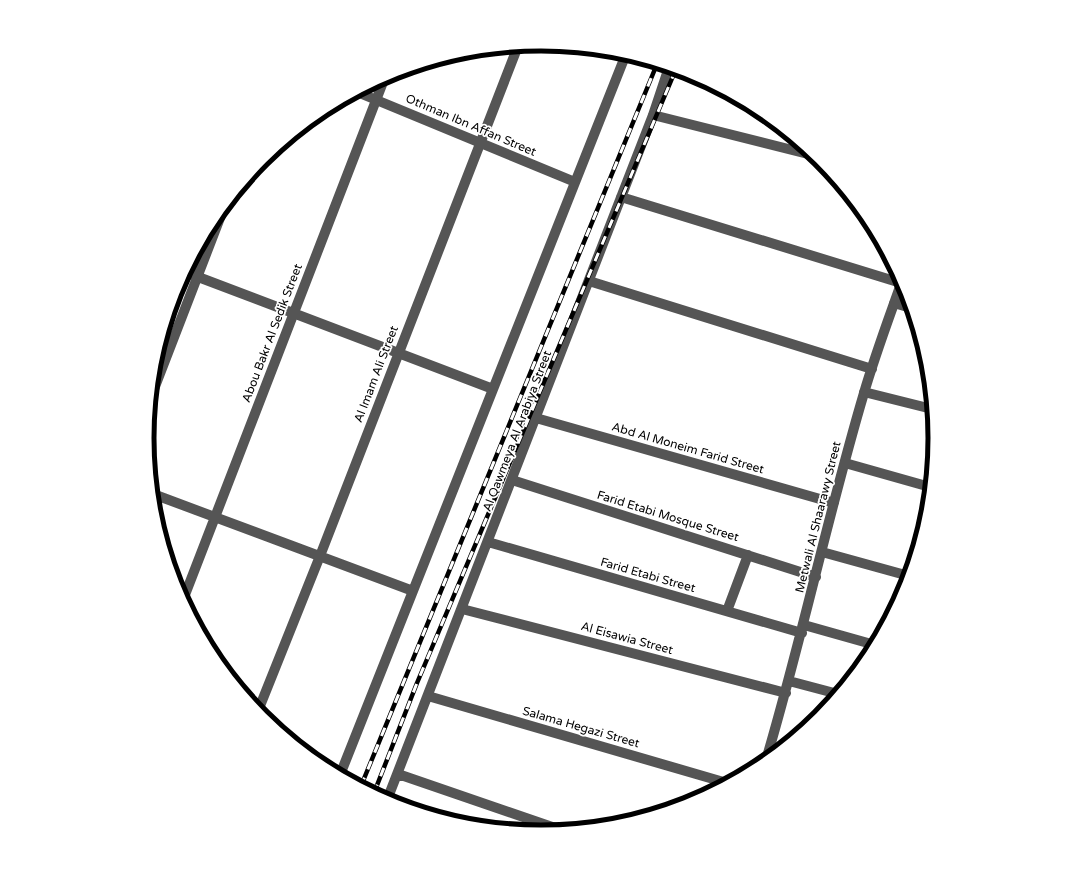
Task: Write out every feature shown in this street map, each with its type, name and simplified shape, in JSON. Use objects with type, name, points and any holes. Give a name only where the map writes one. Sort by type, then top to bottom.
[{"type":"street","name":"Al Imam Ali Street","points":[[261,705],[320,556],[516,52]]},
{"type":"street","points":[[342,770],[624,60]]},
{"type":"street","name":"Al Qawmeya Al Arabiya Street","points":[[389,794],[669,73]]},
{"type":"street","name":"Abou Bakr Al Sedik Street","points":[[186,592],[382,85]]},
{"type":"street","name":"Othman Ibn Affan Street","points":[[364,94],[575,182]]},
{"type":"street","points":[[653,115],[802,153]]},
{"type":"street","points":[[621,197],[894,280]]},
{"type":"street","points":[[159,377],[217,227]]},
{"type":"street","points":[[191,274],[493,389]]},
{"type":"street","points":[[589,281],[872,369]]},
{"type":"street","name":"Metwali Al Shaarawy Street","points":[[770,750],[864,392],[899,289]]},
{"type":"street","points":[[894,303],[904,306]]},
{"type":"street","points":[[864,392],[927,408]]},
{"type":"street","name":"Abd Al Moneim Farid Street","points":[[536,418],[834,503]]},
{"type":"street","points":[[845,463],[925,486]]},
{"type":"street","name":"Farid Etabi Mosque Street","points":[[512,480],[816,577]]},
{"type":"street","points":[[158,496],[215,516],[413,592]]},
{"type":"street","name":"Farid Etabi Street","points":[[488,542],[727,611],[869,644]]},
{"type":"street","points":[[822,552],[903,574]]},
{"type":"street","points":[[727,611],[748,555]]},
{"type":"street","name":"Al Eisawia Street","points":[[462,609],[786,693]]},
{"type":"street","points":[[789,681],[832,693]]},
{"type":"street","name":"Salama Hegazi Street","points":[[428,696],[720,781]]},
{"type":"street","points":[[398,774],[546,825]]},
{"type":"railway","points":[[363,781],[655,69]]},
{"type":"railway","points":[[376,788],[417,683],[674,75]]}]
